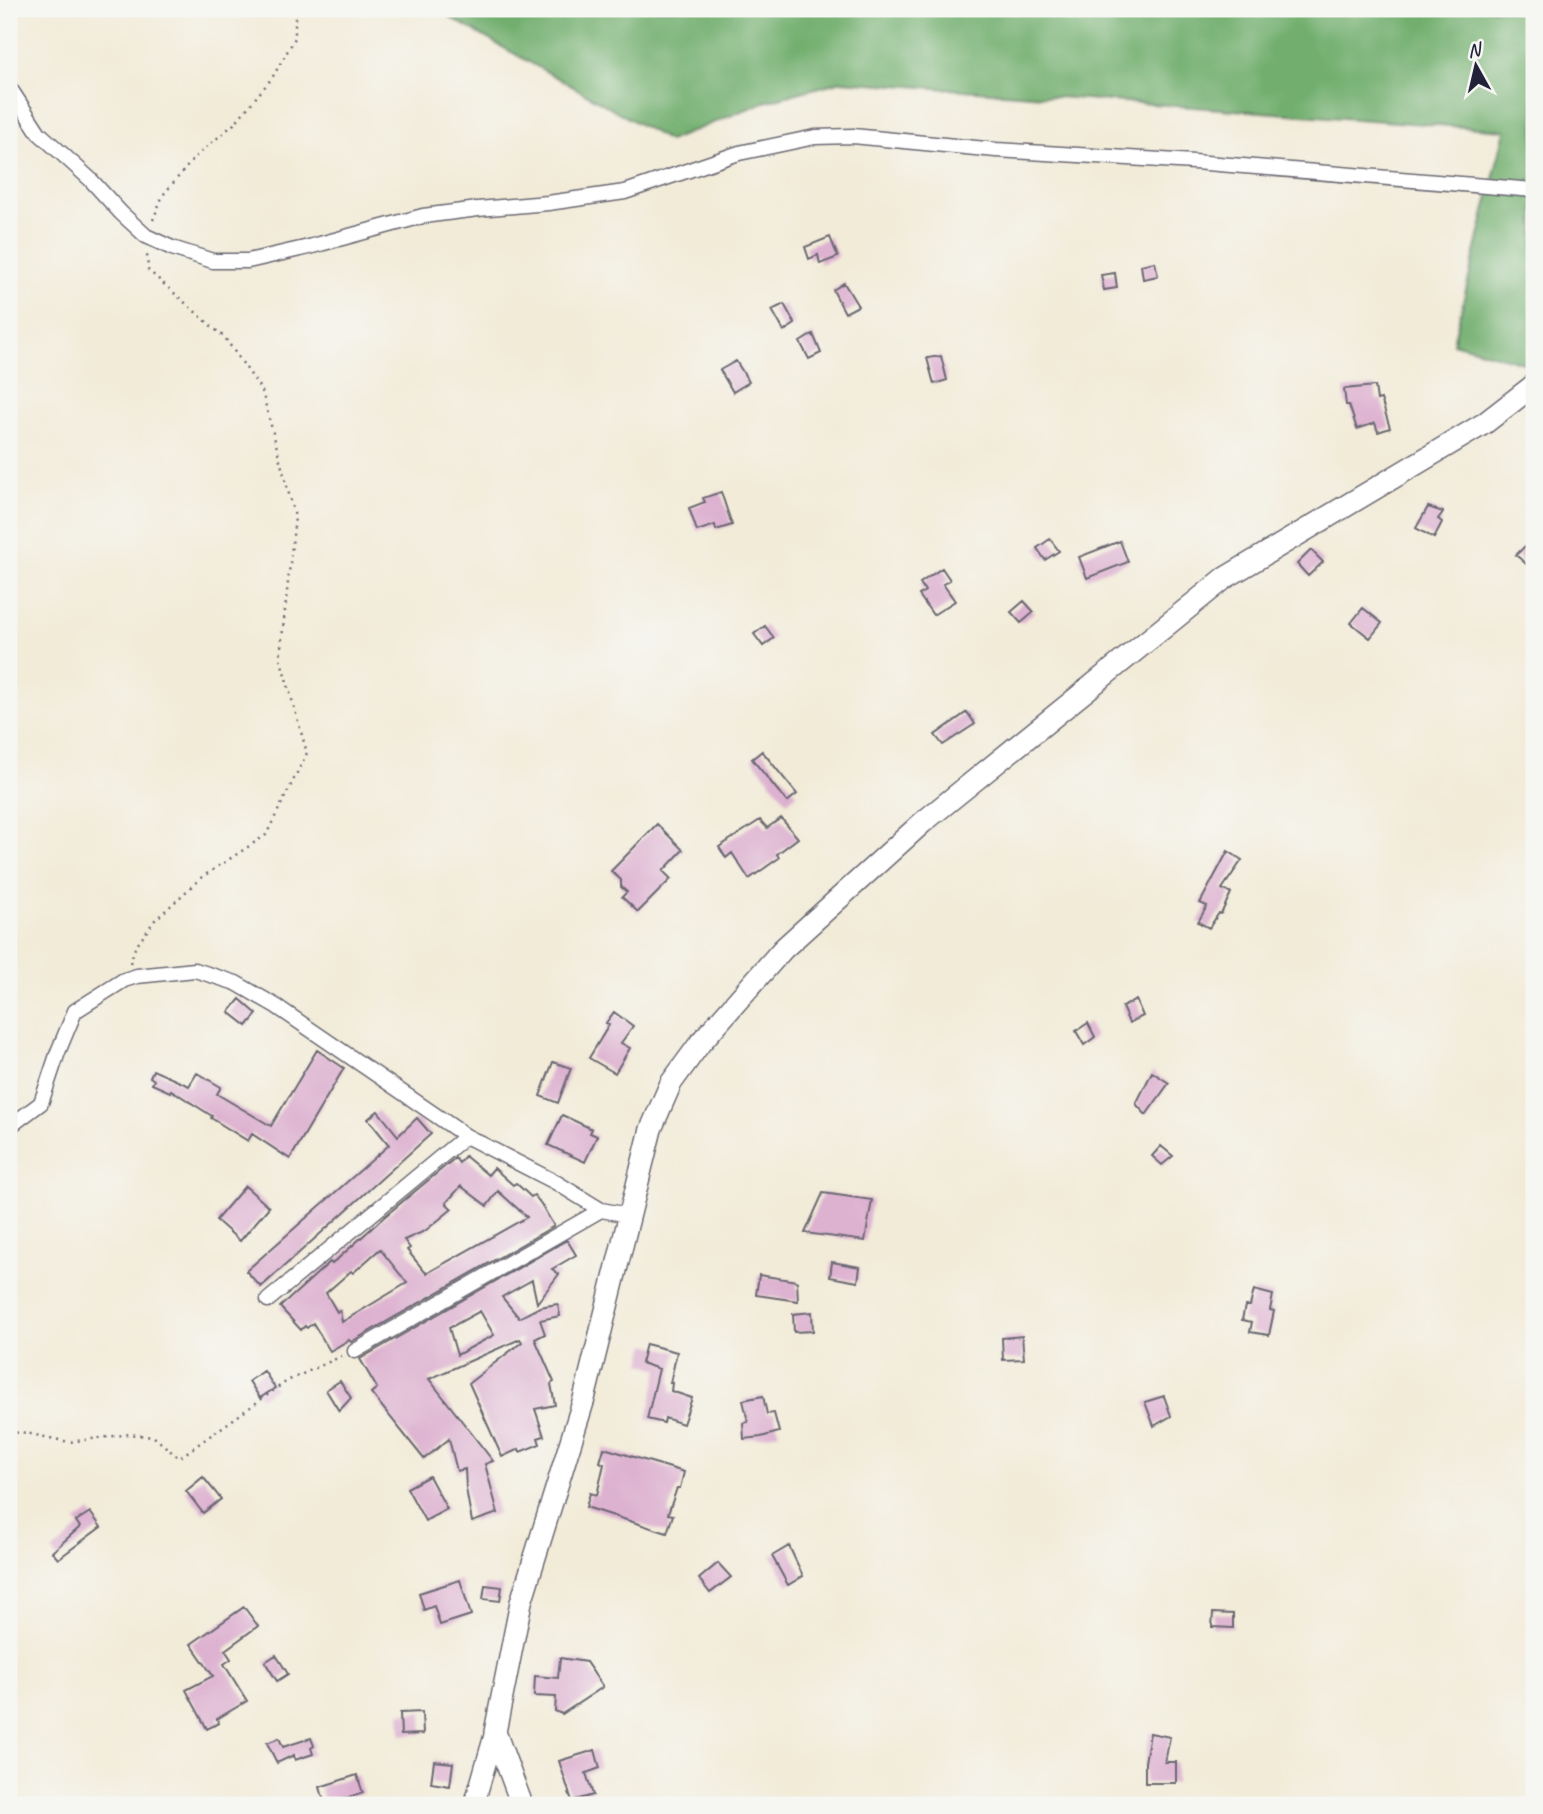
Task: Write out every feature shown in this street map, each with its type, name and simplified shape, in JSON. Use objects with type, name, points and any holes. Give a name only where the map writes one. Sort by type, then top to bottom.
[{"type":"main road","points":[[522,1805],[495,1731],[521,1602],[584,1399],[651,1129],[671,1083],[701,1042],[783,949],[922,823],[1226,578],[1485,423],[1534,385]]},
{"type":"street","points":[[9,87],[39,133],[90,179],[146,236],[212,261],[248,261],[423,216],[548,204],[625,192],[739,153],[815,137],[853,136],[996,150],[1194,162],[1534,190]]},
{"type":"street","points":[[9,1127],[41,1103],[75,1011],[124,980],[137,976],[195,970],[236,983],[276,1006],[466,1136],[557,1183],[601,1210],[629,1214]]},
{"type":"street","points":[[268,1300],[466,1136]]},
{"type":"street","points":[[355,1351],[601,1210]]},
{"type":"street","points":[[474,1805],[495,1731]]},
{"type":"path","points":[[124,980],[135,948],[154,920],[202,877],[266,835],[307,753],[280,657],[295,517],[262,391],[225,338],[148,270],[146,236],[163,195],[196,156],[234,124],[272,78],[295,38],[295,9]]},
{"type":"path","points":[[9,1434],[21,1432],[69,1442],[130,1434],[154,1437],[179,1458],[287,1381],[355,1351]]},
{"type":"green space","points":[[445,9],[1534,9],[1534,366],[1453,343],[1505,130],[842,81],[764,102],[669,141],[451,18]]},
{"type":"building","points":[[830,237],[838,257],[820,264],[818,255],[809,259],[805,247]]},
{"type":"building","points":[[1155,262],[1158,276],[1143,279],[1141,265]]},
{"type":"building","points":[[1115,273],[1117,288],[1104,290],[1101,275]]},
{"type":"building","points":[[844,283],[858,306],[845,313],[833,290]]},
{"type":"building","points":[[784,304],[795,324],[784,331],[772,310]]},
{"type":"building","points":[[813,334],[821,353],[809,359],[800,342]]},
{"type":"building","points":[[941,356],[947,380],[934,384],[927,358]]},
{"type":"building","points":[[736,361],[749,382],[733,392],[720,370]]},
{"type":"building","points":[[1375,386],[1377,400],[1381,399],[1390,428],[1378,432],[1375,423],[1357,429],[1349,405],[1346,405],[1344,389]]},
{"type":"building","points":[[721,492],[732,525],[716,530],[715,525],[697,531],[689,508],[705,502],[703,498]]},
{"type":"building","points":[[1428,507],[1443,512],[1438,519],[1442,522],[1434,538],[1416,528]]},
{"type":"building","points":[[1050,539],[1059,551],[1045,560],[1037,548]]},
{"type":"building","points":[[1120,541],[1128,562],[1087,578],[1079,557]]},
{"type":"building","points":[[1525,546],[1534,554],[1534,571],[1516,555]]},
{"type":"building","points":[[1311,550],[1323,562],[1308,576],[1297,564]]},
{"type":"building","points":[[942,568],[950,580],[943,584],[955,601],[933,615],[919,595],[925,591],[920,583]]},
{"type":"building","points":[[1024,601],[1034,612],[1021,623],[1011,612]]},
{"type":"building","points":[[1363,608],[1382,623],[1370,638],[1351,623]]},
{"type":"building","points":[[765,626],[774,638],[763,646],[754,634]]},
{"type":"building","points":[[967,712],[975,724],[943,745],[935,735]]},
{"type":"building","points":[[762,751],[797,794],[787,802],[752,759]]},
{"type":"building","points":[[781,818],[798,838],[777,854],[779,858],[749,879],[732,853],[726,858],[719,847],[760,820],[767,828]]},
{"type":"building","points":[[657,824],[683,850],[663,871],[671,879],[638,912],[622,897],[627,892],[621,887],[621,880],[611,871]]},
{"type":"building","points":[[1228,851],[1242,860],[1222,889],[1231,893],[1221,914],[1219,913],[1209,928],[1198,922],[1207,906],[1200,903]]},
{"type":"building","points":[[240,999],[257,1014],[247,1026],[229,1012]]},
{"type":"building","points":[[1136,1000],[1143,1016],[1129,1023],[1122,1007]]},
{"type":"building","points":[[614,1012],[633,1026],[621,1043],[630,1048],[615,1073],[589,1058]]},
{"type":"building","points":[[1088,1023],[1095,1037],[1084,1045],[1076,1031]]},
{"type":"building","points":[[317,1050],[344,1068],[290,1159],[252,1134],[248,1141],[171,1090],[170,1092],[152,1084],[154,1080],[150,1077],[153,1070],[189,1086],[197,1073],[221,1087],[217,1094],[271,1126]]},
{"type":"building","points":[[553,1062],[571,1068],[558,1103],[540,1096]]},
{"type":"building","points":[[1152,1072],[1169,1083],[1146,1115],[1136,1104]]},
{"type":"building","points":[[378,1111],[398,1136],[417,1118],[431,1134],[261,1287],[246,1271],[389,1145],[368,1119]]},
{"type":"building","points":[[562,1115],[592,1129],[590,1133],[597,1136],[585,1162],[548,1145]]},
{"type":"building","points":[[1161,1146],[1173,1156],[1162,1165],[1152,1156]]},
{"type":"building","points":[[465,1156],[488,1175],[494,1168],[513,1185],[516,1183],[531,1197],[534,1195],[554,1226],[351,1342],[349,1340],[330,1351],[313,1323],[301,1330],[280,1307],[455,1158],[459,1163]],"holes":[[[461,1186],[487,1206],[498,1191],[527,1217],[427,1273],[407,1250],[410,1248],[404,1240],[425,1231],[452,1209],[446,1203]],[[380,1249],[407,1283],[342,1322],[340,1311],[337,1312],[326,1293]]]},
{"type":"building","points":[[245,1186],[269,1207],[240,1241],[216,1220]]},
{"type":"building","points":[[823,1193],[872,1200],[865,1241],[805,1233]]},
{"type":"building","points":[[567,1240],[576,1255],[552,1269],[559,1274],[537,1303],[532,1280],[502,1297],[519,1318],[540,1307],[558,1304],[560,1316],[540,1320],[545,1334],[535,1339],[554,1382],[551,1384],[555,1405],[535,1409],[544,1436],[538,1438],[540,1444],[502,1457],[469,1383],[522,1342],[520,1339],[429,1379],[493,1461],[485,1464],[498,1513],[472,1522],[465,1469],[457,1471],[449,1439],[424,1459],[371,1393],[377,1388],[360,1359]],"holes":[[[480,1311],[494,1335],[457,1355],[449,1328]]]},
{"type":"building","points":[[832,1262],[860,1267],[858,1282],[830,1277]]},
{"type":"building","points":[[759,1275],[797,1281],[798,1301],[756,1295]]},
{"type":"building","points":[[1254,1290],[1273,1295],[1270,1310],[1274,1311],[1269,1335],[1250,1332],[1252,1322],[1242,1320],[1245,1306],[1250,1306]]},
{"type":"building","points":[[812,1312],[813,1331],[794,1332],[793,1314]]},
{"type":"building","points":[[1022,1336],[1024,1359],[1003,1360],[1002,1338]]},
{"type":"building","points":[[646,1344],[677,1352],[670,1383],[671,1391],[692,1398],[683,1424],[665,1418],[664,1423],[647,1419],[659,1369],[641,1363]]},
{"type":"building","points":[[264,1371],[275,1388],[260,1398],[249,1381]]},
{"type":"building","points":[[340,1381],[351,1398],[339,1411],[326,1390]]},
{"type":"building","points":[[763,1396],[767,1414],[774,1413],[779,1432],[744,1439],[743,1423],[748,1422],[743,1400]]},
{"type":"building","points":[[1164,1396],[1171,1416],[1154,1426],[1145,1402]]},
{"type":"building","points":[[604,1448],[684,1472],[668,1514],[673,1515],[667,1533],[586,1507],[590,1493],[597,1495],[604,1464],[600,1462]]},
{"type":"building","points":[[429,1476],[447,1509],[425,1521],[407,1488]]},
{"type":"building","points":[[203,1477],[221,1499],[203,1513],[186,1491]]},
{"type":"building","points":[[90,1512],[101,1527],[58,1559],[52,1552],[80,1527],[76,1521]]},
{"type":"building","points":[[789,1546],[803,1576],[788,1585],[772,1556]]},
{"type":"building","points":[[718,1563],[731,1577],[710,1593],[699,1579]]},
{"type":"building","points":[[460,1580],[471,1615],[440,1625],[434,1606],[424,1610],[419,1593]]},
{"type":"building","points":[[485,1585],[502,1587],[500,1601],[483,1599]]},
{"type":"building","points":[[244,1607],[258,1626],[225,1650],[231,1659],[224,1664],[247,1701],[217,1719],[219,1723],[207,1729],[186,1690],[213,1676],[191,1644]]},
{"type":"building","points":[[1213,1613],[1233,1614],[1233,1628],[1212,1627]]},
{"type":"building","points":[[276,1655],[288,1674],[277,1681],[265,1662]]},
{"type":"building","points":[[560,1658],[586,1662],[603,1687],[562,1714],[555,1711],[556,1697],[534,1696],[535,1676],[558,1678]]},
{"type":"building","points":[[422,1712],[423,1734],[401,1735],[400,1713]]},
{"type":"building","points":[[1150,1733],[1170,1737],[1165,1762],[1176,1762],[1176,1783],[1145,1783]]},
{"type":"building","points":[[279,1738],[283,1747],[311,1738],[313,1754],[295,1760],[294,1755],[277,1763],[267,1743]]},
{"type":"building","points":[[595,1750],[600,1768],[586,1773],[593,1795],[572,1801],[559,1761]]},
{"type":"building","points":[[434,1761],[453,1763],[450,1786],[431,1783]]},
{"type":"building","points":[[357,1775],[363,1793],[325,1805],[320,1787]]}]
